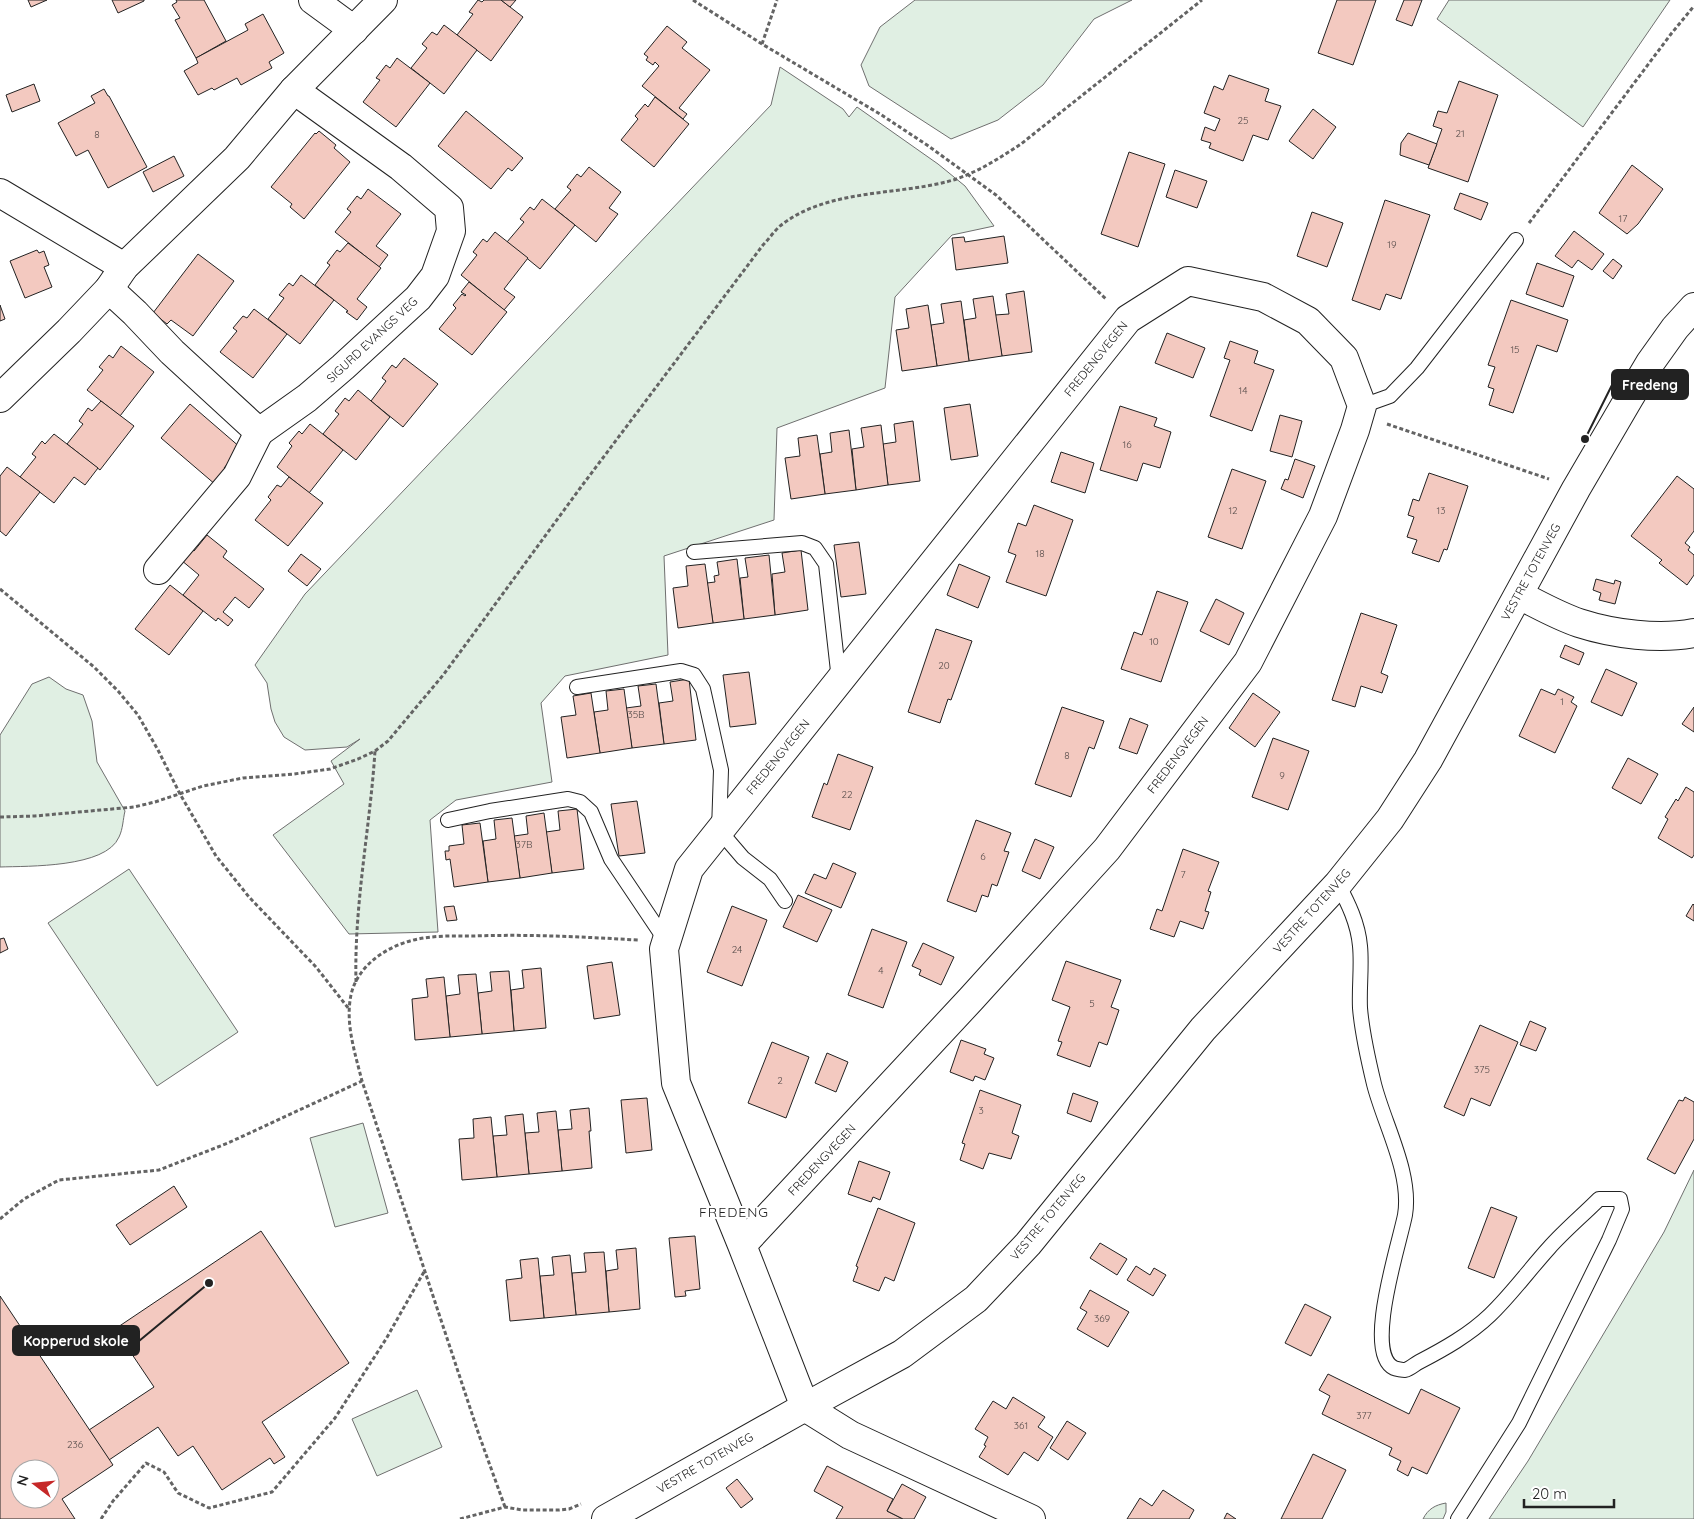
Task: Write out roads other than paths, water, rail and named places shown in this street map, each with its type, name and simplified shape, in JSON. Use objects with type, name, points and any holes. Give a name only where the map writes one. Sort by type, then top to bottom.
[{"type":"street","points":[[313,0],[354,30]]},
{"type":"street","points":[[0,398],[69,331],[116,278],[237,158],[294,90],[383,0]]},
{"type":"street","name":"SIGURD EVANGS VEG","points":[[158,570],[237,476],[259,432],[315,392],[418,298],[435,276],[451,231],[449,208],[401,167],[294,90]]},
{"type":"street","points":[[0,194],[116,278],[135,313],[172,352],[259,432]]},
{"type":"street","name":"FREDENGVEGEN","points":[[742,1245],[1107,849],[1248,662],[1323,516],[1362,406],[1344,358],[1308,321],[1263,297],[1188,281],[1128,318],[689,869],[664,949],[676,1083],[805,1407]]},
{"type":"street","name":"VESTRE TOTENVEG","points":[[606,1519],[902,1354],[976,1299],[1028,1244],[1203,1029],[1338,884],[1390,819],[1428,760],[1576,489],[1650,363],[1675,328],[1694,307]]},
{"type":"street","points":[[1519,594],[1579,623],[1611,631],[1671,636],[1694,633]]},
{"type":"street","points":[[805,1407],[850,1435],[1031,1519]]},
{"type":"lane","points":[[1362,406],[1390,396],[1417,368],[1516,240]]},
{"type":"lane","points":[[694,552],[802,543],[815,548],[826,564],[839,681]]},
{"type":"lane","points":[[577,687],[681,671],[694,675],[703,689],[721,770],[720,830],[743,858],[770,879],[785,901]]},
{"type":"lane","points":[[448,820],[490,811],[568,799],[580,802],[591,812],[611,859],[666,942]]},
{"type":"lane","points":[[1338,884],[1348,902],[1356,925],[1360,945],[1360,1008],[1374,1085],[1405,1181],[1405,1213],[1388,1284],[1382,1319],[1382,1341],[1389,1364],[1394,1368],[1406,1370],[1441,1351],[1471,1331],[1490,1315],[1551,1246],[1599,1200],[1620,1199],[1622,1209],[1609,1240],[1519,1423],[1458,1519]]},
{"type":"place","name":"Fredeng","points":[[1585,439]]},
{"type":"place","name":"Kopperud skole","points":[[209,1283]]},
{"type":"district","name":"FREDENG","points":[[734,1212]]}]
